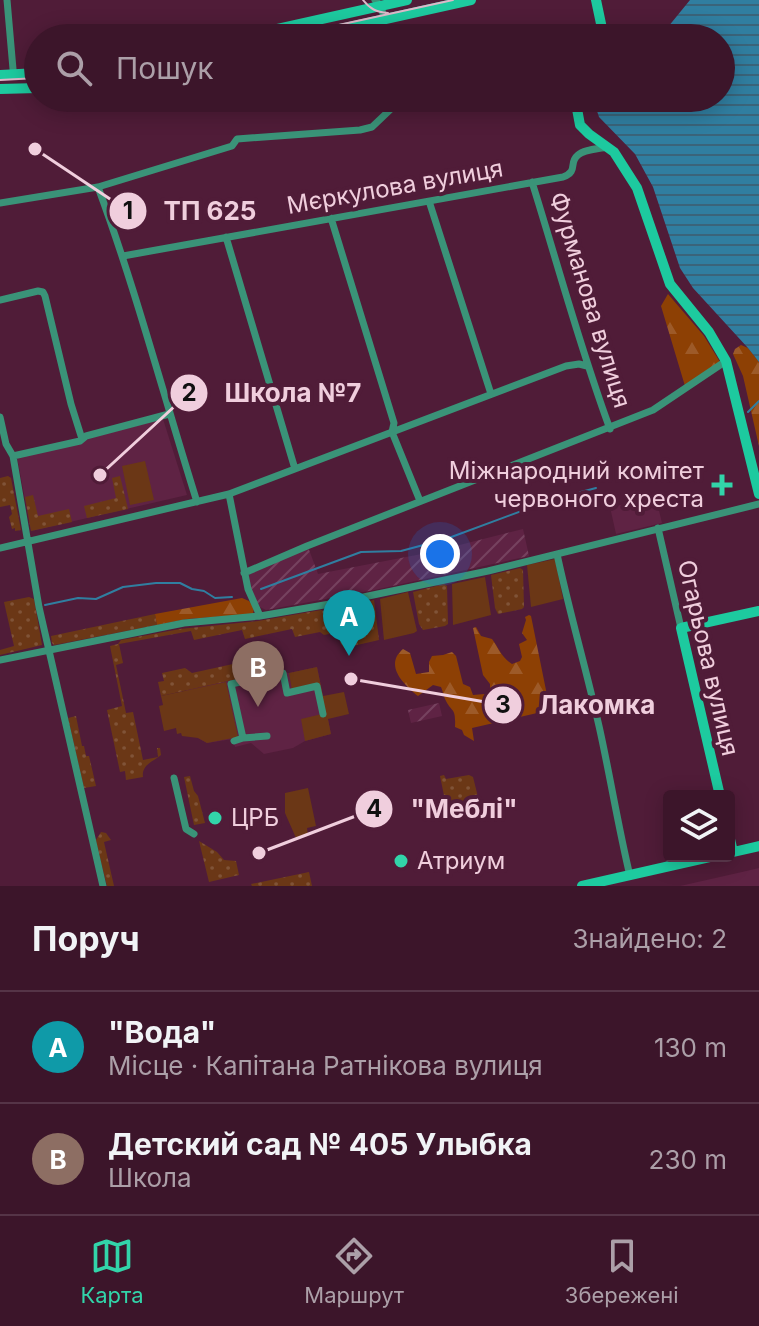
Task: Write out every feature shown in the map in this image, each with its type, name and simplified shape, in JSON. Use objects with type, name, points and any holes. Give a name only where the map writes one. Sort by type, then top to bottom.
[{"type":"street","points":[[7,0],[13,69]]},
{"type":"street","points":[[293,24],[378,3],[407,0]]},
{"type":"street","points":[[360,24],[471,0]]},
{"type":"street","points":[[596,0],[601,24]]},
{"type":"street","points":[[378,3],[384,18]]},
{"type":"street","points":[[0,75],[24,74]]},
{"type":"street","points":[[0,89],[24,88]]},
{"type":"street","points":[[0,203],[98,187],[232,146],[237,139],[360,130],[372,127],[388,112]]},
{"type":"street","points":[[578,112],[580,125],[620,158],[637,188],[670,284],[709,332],[726,361],[759,494]]},
{"type":"street","name":"Мєркулова вулиця","points":[[123,256],[570,174],[579,153],[607,147]]},
{"type":"street","name":"Фурманова вулиця","points":[[532,182],[587,366],[610,429]]},
{"type":"street","points":[[98,187],[123,256],[197,502]]},
{"type":"street","points":[[429,201],[491,394]]},
{"type":"street","points":[[331,218],[394,423],[392,432],[420,501]]},
{"type":"street","points":[[226,237],[295,469]]},
{"type":"street","points":[[0,300],[43,292],[82,439]]},
{"type":"street","points":[[244,573],[420,501],[610,429],[653,410],[726,361]]},
{"type":"street","points":[[0,548],[229,494],[566,366],[587,366]]},
{"type":"street","points":[[13,456],[169,414]]},
{"type":"street","points":[[0,417],[3,444],[13,456],[48,649],[103,886]]},
{"type":"street","points":[[229,494],[248,589],[260,616]]},
{"type":"street","points":[[0,660],[184,623],[260,616],[330,604],[557,554],[759,504]]},
{"type":"street","name":"Огарьова вулиця","points":[[658,528],[719,790]]},
{"type":"street","points":[[557,554],[600,729],[630,876]]},
{"type":"street","points":[[681,628],[759,611]]},
{"type":"street","points":[[243,738],[231,684],[283,673],[287,693],[317,686],[323,714]]},
{"type":"street","points":[[234,741],[267,736]]},
{"type":"street","points":[[174,778],[186,829],[194,834]]},
{"type":"street","points":[[735,851],[759,846]]},
{"type":"street","points":[[582,886],[689,862]]},
{"type":"shaded area","points":[[163,419],[187,495],[31,531],[17,457]]},
{"type":"shaded area","points":[[145,461],[154,500],[130,505],[122,466]]},
{"type":"shaded area","points":[[120,476],[128,509],[87,518],[84,506],[116,498],[112,478]]},
{"type":"shaded area","points":[[0,478],[11,478],[21,530],[12,529],[10,505],[0,507]]},
{"type":"shaded area","points":[[33,495],[38,516],[69,509],[72,522],[31,531],[25,497]]},
{"type":"shaded area","points":[[656,498],[662,523],[616,534],[610,507]]},
{"type":"shaded area","points":[[523,529],[529,556],[266,610],[260,607],[250,589],[249,574],[308,547],[318,574],[432,552]]},
{"type":"shaded area","points":[[555,559],[563,599],[531,607],[527,565]]},
{"type":"shaded area","points":[[520,568],[523,570],[524,607],[498,614],[491,575]]},
{"type":"shaded area","points":[[485,577],[491,615],[453,625],[452,584]]},
{"type":"shaded area","points":[[444,584],[447,586],[448,624],[423,630],[413,592]]},
{"type":"shaded area","points":[[408,592],[417,631],[384,640],[380,599]]},
{"type":"shaded area","points":[[29,597],[34,599],[42,645],[0,655],[0,650],[14,646],[4,602]]},
{"type":"shaded area","points":[[374,600],[379,640],[344,648],[340,642],[335,608]]},
{"type":"shaded area","points":[[321,610],[327,612],[332,630],[329,634],[320,632],[295,637],[292,629],[245,639],[242,630],[194,640],[191,631],[119,644],[123,663],[116,665],[126,713],[133,712],[143,760],[158,757],[157,748],[160,748],[161,755],[146,766],[143,777],[126,780],[125,771],[120,772],[107,710],[122,706],[110,646],[121,640],[180,629],[258,621]]},
{"type":"shaded area","points":[[155,614],[157,625],[52,643],[51,636]]},
{"type":"shaded area","points":[[233,664],[240,671],[265,666],[273,671],[161,696],[158,682],[164,681],[162,673],[185,668],[192,673]]},
{"type":"shaded area","points":[[317,667],[331,734],[305,741],[293,748],[264,754],[251,743],[235,747],[233,739],[207,743],[198,738],[186,690],[273,671],[289,673]]},
{"type":"shaded area","points":[[317,667],[323,696],[344,692],[349,714],[328,719],[331,734],[305,741],[301,719],[322,714],[316,685],[292,690],[289,673]]},
{"type":"shaded area","points":[[226,682],[238,737],[207,743],[177,734],[176,728],[164,731],[159,706],[163,705],[161,696]]},
{"type":"shaded area","points":[[439,703],[442,716],[411,723],[408,710]]},
{"type":"shaded area","points":[[76,716],[82,746],[86,756],[89,756],[96,786],[84,788],[68,718]]},
{"type":"shaded area","points":[[444,775],[446,779],[473,777],[480,805],[478,809],[448,815],[440,776]]},
{"type":"shaded area","points":[[190,776],[205,823],[194,825],[184,777]]},
{"type":"shaded area","points":[[308,788],[316,826],[307,828],[308,836],[296,838],[285,813],[285,793]]},
{"type":"shaded area","points":[[101,832],[111,840],[104,842],[114,886],[107,886],[97,846],[96,840]]},
{"type":"shaded area","points":[[199,841],[224,860],[236,861],[239,875],[209,882]]},
{"type":"shaded area","points":[[759,868],[759,886],[680,886],[742,872]]},
{"type":"shaded area","points":[[309,872],[312,886],[251,884]]},
{"type":"green space","points":[[668,294],[704,336],[720,362],[685,386],[661,306]]},
{"type":"green space","points":[[741,345],[748,348],[759,362],[759,446],[743,376],[733,354]]},
{"type":"green space","points":[[242,598],[254,608],[253,614],[187,619],[157,625],[155,614]]},
{"type":"green space","points":[[529,615],[550,710],[472,728],[474,741],[455,727],[454,713],[441,687],[433,685],[418,696],[395,668],[395,661],[403,649],[410,653],[416,674],[429,672],[432,656],[452,652],[456,656],[463,684],[470,687],[473,695],[485,694],[490,684],[483,675],[473,628],[476,627],[481,636],[492,639],[512,664],[522,657],[519,644],[527,640],[522,633],[525,617]]},
{"type":"water","points":[[690,0],[759,0],[759,362],[693,288],[680,268],[653,187],[635,154],[597,112],[735,112],[735,24],[670,24]]},
{"type":"waterway","points":[[748,412],[759,401]]},
{"type":"waterway","points":[[261,589],[361,552],[401,551],[446,539],[554,499],[596,488]]},
{"type":"waterway","points":[[45,605],[78,598],[96,599],[123,587],[156,583],[180,583],[215,598],[232,597]]},
{"type":"tram line","points":[[363,0],[374,10],[388,13]]},
{"type":"tram line","points":[[343,24],[453,0]]},
{"type":"tram line","points":[[0,80],[24,79]]},
{"type":"place","name":"ТП 625","points":[[35,149]]},
{"type":"place","name":"Школа №7","points":[[100,475]]},
{"type":"place","name":"Міжнародний комітет червоного хреста","points":[[722,485]]},
{"type":"place","name":"\"Вода\"","points":[[349,656]]},
{"type":"place","name":"Лакомка","points":[[351,679]]},
{"type":"place","name":"Детский сад № 405 Улыбка","points":[[258,707]]},
{"type":"place","name":"ЦРБ","points":[[215,818]]},
{"type":"place","name":"\"Меблі\"","points":[[259,853]]},
{"type":"place","name":"Атриум","points":[[401,861]]}]
